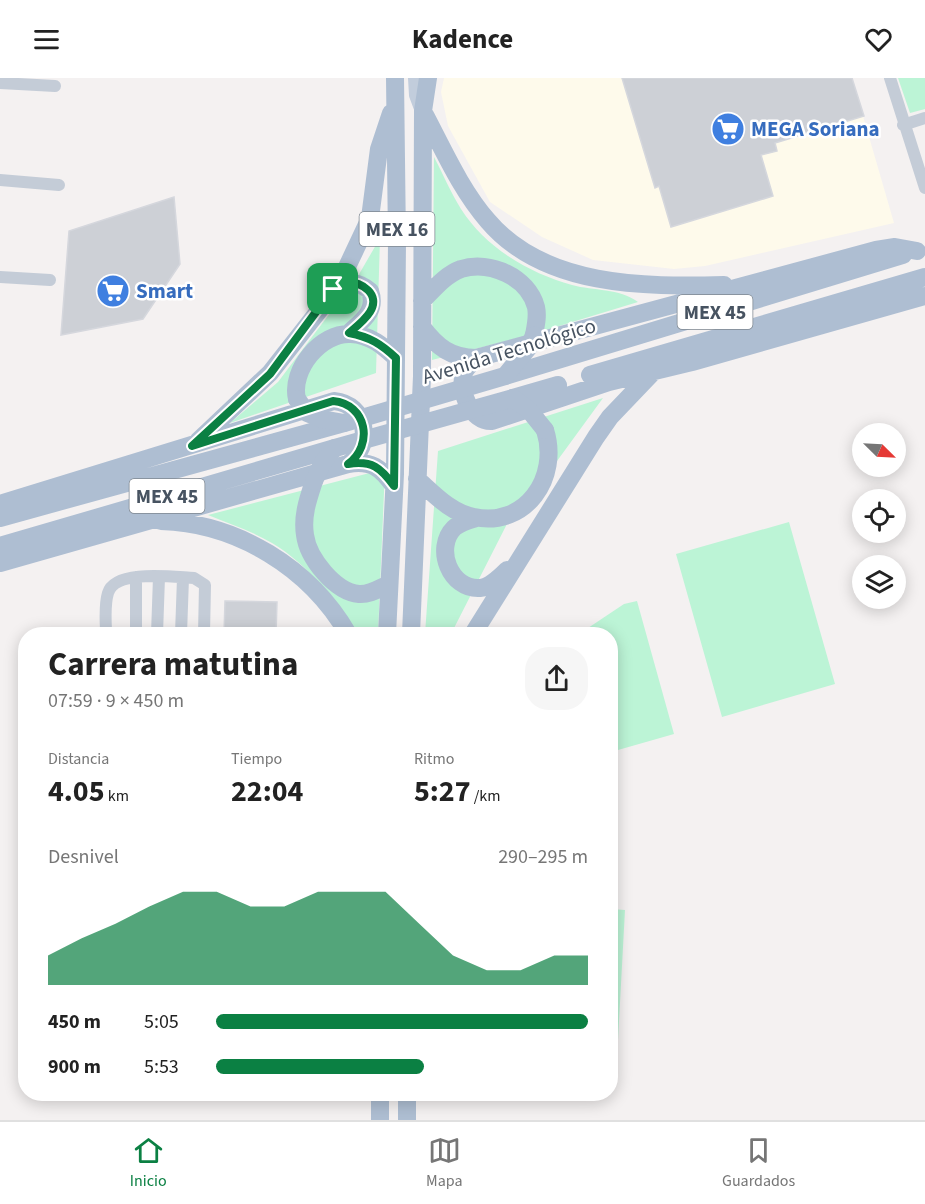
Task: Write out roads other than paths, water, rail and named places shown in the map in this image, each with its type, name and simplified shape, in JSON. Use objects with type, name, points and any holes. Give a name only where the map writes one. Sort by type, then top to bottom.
[{"type":"main road","name":"MEX 16","points":[[394,480],[395,78]]},
{"type":"main road","points":[[416,78],[417,95],[423,111],[471,199],[488,221],[510,243],[538,260],[590,277],[631,284],[669,286],[756,285]]},
{"type":"main road","name":"MEX 16","points":[[418,473],[422,327],[423,111],[428,78]]},
{"type":"main road","points":[[192,446],[270,374],[333,289],[357,250],[370,218],[379,149],[395,103]]},
{"type":"main road","points":[[422,327],[441,349],[464,358],[476,358],[756,285],[885,248],[921,250]]},
{"type":"main road","name":"Avenida Tecnológico","points":[[0,518],[506,376],[921,250]]},
{"type":"main road","points":[[422,301],[454,272],[469,267],[493,268],[516,279],[532,298],[537,320],[529,347],[506,376]]},
{"type":"main road","name":"MEX 45","points":[[0,546],[925,277]]},
{"type":"main road","points":[[333,289],[346,282],[354,282],[370,291],[373,305],[371,311],[349,333]]},
{"type":"main road","points":[[476,358],[466,368],[463,386],[475,415],[485,422],[609,382],[654,372],[925,296]]},
{"type":"main road","points":[[344,423],[314,417],[302,408],[295,388],[304,363],[330,339],[349,333],[367,336],[378,342],[396,358]]},
{"type":"main road","points":[[477,627],[610,417],[654,372]]},
{"type":"main road","points":[[418,473],[452,508],[476,518],[494,519],[508,515],[524,506],[539,491],[551,459],[545,430],[529,410],[513,398]]},
{"type":"main road","points":[[0,504],[333,401],[343,402],[353,407],[361,417],[364,429],[361,451],[348,464]]},
{"type":"main road","points":[[335,448],[323,462],[307,502],[305,538],[322,568],[335,584],[361,595],[389,584]]},
{"type":"main road","points":[[0,563],[144,520],[348,464],[372,464],[394,480],[387,627]]},
{"type":"main road","points":[[411,627],[418,473]]},
{"type":"main road","points":[[476,518],[454,528],[447,542],[446,564],[451,574],[465,584],[479,588],[496,581],[530,543]]},
{"type":"main road","points":[[144,520],[195,523],[220,529],[249,542],[282,562],[317,592],[343,627]]},
{"type":"main road","points":[[380,1101],[380,1120]]},
{"type":"main road","points":[[407,1101],[407,1120]]},
{"type":"street","points":[[1,78],[0,83],[55,86]]},
{"type":"street","points":[[890,78],[903,125],[925,188]]},
{"type":"street","points":[[903,125],[925,118]]},
{"type":"street","points":[[0,180],[59,185]]},
{"type":"street","points":[[0,277],[50,280]]},
{"type":"street","points":[[136,577],[136,627]]},
{"type":"street","points":[[106,627],[108,591],[117,581],[136,577],[194,578],[205,585],[204,627]]},
{"type":"street","points":[[157,627],[159,577]]},
{"type":"street","points":[[181,627],[183,578]]},
{"type":"place","name":"MEGA Soriana","points":[[728,129]]},
{"type":"place","name":"Smart","points":[[113,291]]}]
